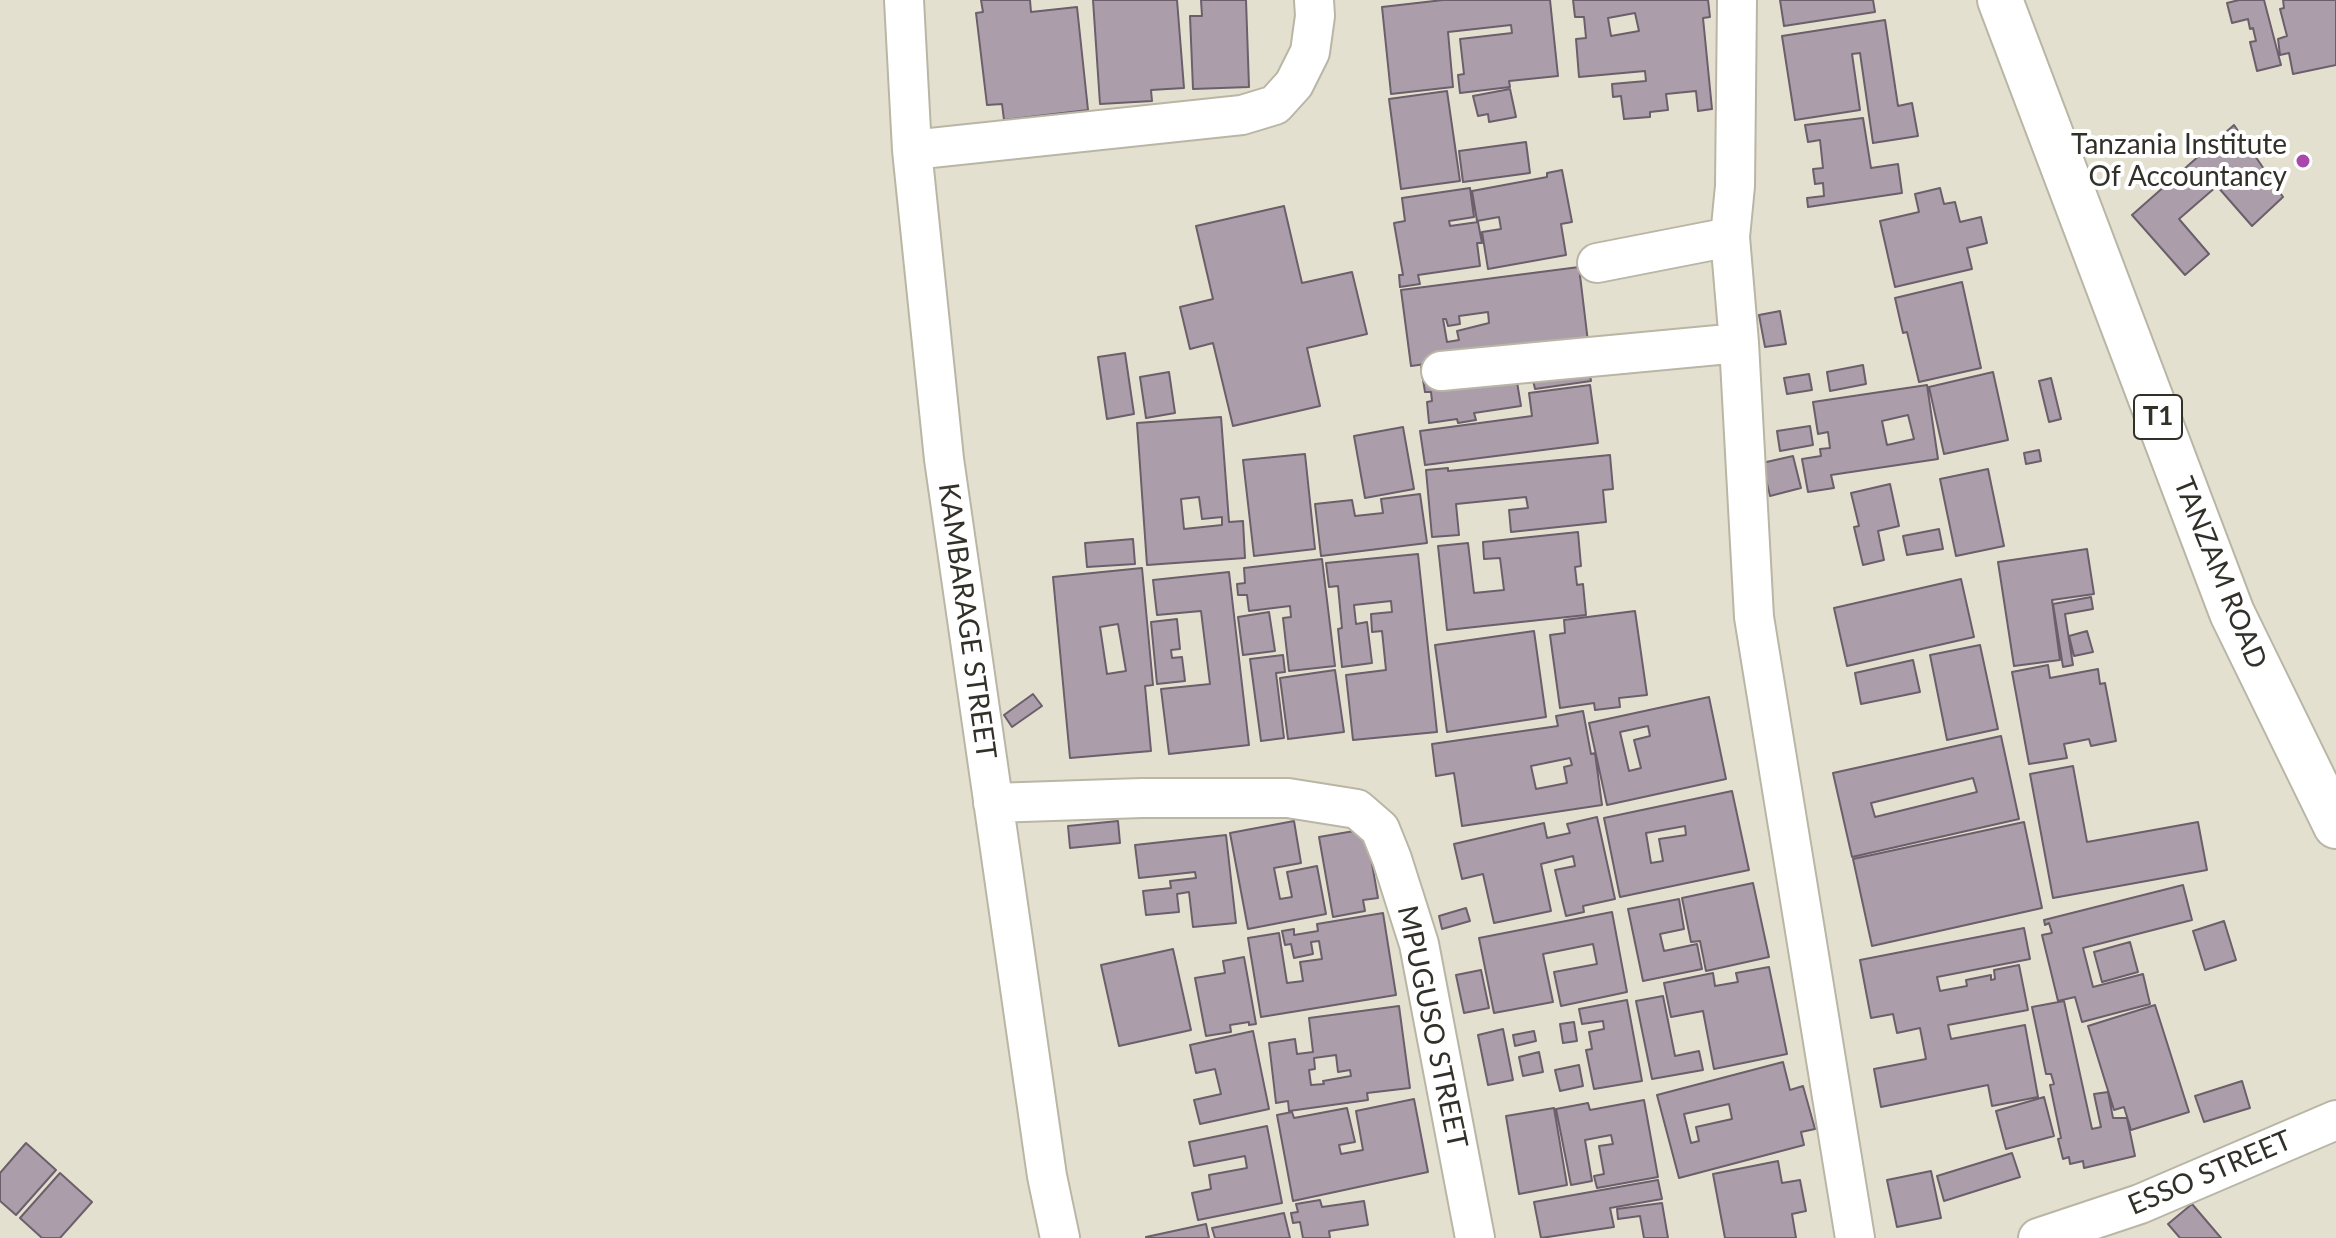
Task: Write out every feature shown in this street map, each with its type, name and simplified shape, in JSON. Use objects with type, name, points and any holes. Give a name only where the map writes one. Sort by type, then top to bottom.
[{"type":"highway","name":"TANZAM ROAD","points":[[2000,0],[2232,613],[2336,826]]},
{"type":"street","name":"KAMBARAGE STREET","points":[[904,0],[912,150],[944,459],[1047,1176],[1060,1238]]},
{"type":"street","points":[[912,150],[1242,115],[1275,105],[1294,84],[1310,52],[1314,0]]},
{"type":"street","points":[[1737,0],[1735,186],[1730,237],[1754,617],[1855,1238]]},
{"type":"street","points":[[1597,263],[1730,237]]},
{"type":"street","points":[[1441,371],[1739,343]]},
{"type":"street","name":"MPUGUSO STREET","points":[[993,803],[1142,798],[1288,798],[1357,809],[1380,829],[1419,944],[1475,1238]]},
{"type":"street","name":"ESSO STREET","points":[[2038,1238],[2140,1204],[2336,1120]]},
{"type":"building","points":[[981,0],[1030,0],[1031,12],[1077,7],[1088,110],[1004,120],[1002,104],[987,105],[976,13],[983,12]]},
{"type":"building","points":[[1093,0],[1177,0],[1184,88],[1151,90],[1152,101],[1100,104]]},
{"type":"building","points":[[1201,0],[1246,0],[1249,87],[1193,89],[1190,16],[1202,16]]},
{"type":"building","points":[[1443,0],[1550,0],[1558,76],[1509,81],[1510,87],[1460,93],[1458,75],[1464,74],[1460,39],[1512,33],[1511,25],[1448,32],[1453,87],[1391,94],[1382,7]]},
{"type":"building","points":[[1573,0],[1708,0],[1710,17],[1703,18],[1712,109],[1698,111],[1696,91],[1666,94],[1668,110],[1650,112],[1650,117],[1624,119],[1621,96],[1613,97],[1612,84],[1646,81],[1645,71],[1579,77],[1576,39],[1586,38],[1584,17],[1575,17]],"holes":[[[1635,13],[1639,31],[1611,36],[1608,18]]]},
{"type":"building","points":[[1780,0],[1873,0],[1875,12],[1784,26]]},
{"type":"building","points":[[2264,0],[2281,65],[2257,71],[2250,42],[2256,41],[2253,28],[2250,29],[2248,19],[2232,23],[2227,3]]},
{"type":"building","points":[[2283,0],[2336,0],[2336,65],[2293,74],[2289,53],[2280,55],[2278,39],[2287,36],[2280,9],[2284,8]]},
{"type":"building","points":[[1885,20],[1898,106],[1912,103],[1918,136],[1873,143],[1860,53],[1852,54],[1860,110],[1795,120],[1782,36]]},
{"type":"building","points":[[1510,89],[1516,117],[1489,122],[1488,114],[1478,116],[1473,96]]},
{"type":"building","points":[[1447,91],[1460,181],[1401,189],[1389,99]]},
{"type":"building","points":[[1863,118],[1871,168],[1898,164],[1902,193],[1808,207],[1807,198],[1824,196],[1823,183],[1815,184],[1813,169],[1823,168],[1820,140],[1808,142],[1805,125]]},
{"type":"building","points":[[2234,125],[2283,197],[2252,226],[2217,186],[2179,219],[2209,254],[2185,275],[2132,215]]},
{"type":"building","points":[[1526,142],[1530,173],[1463,182],[1459,151]]},
{"type":"building","points":[[1562,170],[1572,222],[1561,224],[1566,255],[1488,269],[1482,232],[1501,229],[1499,217],[1477,221],[1472,191],[1547,177],[1547,173]]},
{"type":"building","points":[[1470,188],[1474,217],[1449,221],[1450,226],[1478,222],[1482,243],[1477,243],[1480,266],[1418,275],[1420,284],[1400,287],[1399,275],[1403,275],[1394,223],[1405,221],[1402,198]]},
{"type":"building","points":[[1940,188],[1944,204],[1955,202],[1960,222],[1981,217],[1987,243],[1967,248],[1972,269],[1895,287],[1880,221],[1919,212],[1915,194]]},
{"type":"building","points":[[1284,206],[1302,283],[1352,272],[1367,334],[1307,348],[1320,406],[1233,426],[1213,343],[1190,349],[1180,307],[1213,299],[1196,226]]},
{"type":"building","points":[[1579,267],[1588,342],[1411,366],[1401,290]],"holes":[[[1488,312],[1489,323],[1457,331],[1459,340],[1447,342],[1443,319],[1446,319],[1448,326],[1460,324],[1459,316]]]},
{"type":"building","points":[[1962,282],[1981,368],[1919,382],[1895,298]]},
{"type":"building","points":[[1780,311],[1786,344],[1765,347],[1759,315]]},
{"type":"building","points":[[1125,353],[1134,414],[1107,419],[1098,357]]},
{"type":"building","points":[[1587,358],[1591,381],[1535,389],[1533,380],[1517,382],[1521,406],[1474,413],[1476,420],[1429,423],[1427,402],[1432,401],[1431,392],[1425,392],[1421,367]]},
{"type":"building","points":[[1863,365],[1866,384],[1830,391],[1827,372]]},
{"type":"building","points":[[1169,372],[1175,413],[1146,418],[1140,377]]},
{"type":"building","points":[[1993,372],[2008,440],[1944,454],[1929,387]]},
{"type":"building","points":[[1809,374],[1812,390],[1787,394],[1784,378]]},
{"type":"building","points":[[2051,378],[2061,419],[2049,422],[2039,381]]},
{"type":"building","points":[[1590,385],[1598,443],[1425,465],[1420,431],[1532,416],[1529,393]]},
{"type":"building","points":[[1927,385],[1938,459],[1831,475],[1834,488],[1808,492],[1802,459],[1821,456],[1820,449],[1830,448],[1828,432],[1818,434],[1813,402]],"holes":[[[1908,415],[1914,439],[1887,445],[1882,421]]]},
{"type":"building","points":[[1221,417],[1229,522],[1243,521],[1245,558],[1147,565],[1137,423]],"holes":[[[1199,497],[1202,519],[1222,517],[1222,525],[1184,529],[1181,499]]]},
{"type":"building","points":[[1810,426],[1813,445],[1780,451],[1777,431]]},
{"type":"building","points":[[1403,427],[1414,489],[1365,498],[1354,436]]},
{"type":"building","points":[[2039,450],[2041,461],[2026,464],[2024,453]]},
{"type":"building","points":[[1305,454],[1315,549],[1254,556],[1243,460]]},
{"type":"building","points":[[1610,455],[1613,489],[1603,490],[1606,522],[1511,532],[1509,510],[1528,508],[1526,497],[1456,504],[1459,535],[1432,537],[1426,470],[1448,468],[1448,471]]},
{"type":"building","points":[[1793,456],[1801,488],[1770,496],[1762,463]]},
{"type":"building","points":[[1988,469],[2004,546],[1956,556],[1940,479]]},
{"type":"building","points":[[1890,484],[1899,526],[1878,531],[1884,560],[1863,565],[1854,527],[1859,526],[1851,493]]},
{"type":"building","points":[[1420,494],[1427,543],[1321,556],[1315,504],[1352,500],[1355,516],[1383,513],[1381,499]]},
{"type":"building","points":[[1939,529],[1943,549],[1907,555],[1903,536]]},
{"type":"building","points":[[1578,532],[1581,566],[1575,567],[1577,585],[1583,584],[1586,615],[1447,630],[1438,546],[1468,543],[1474,593],[1504,590],[1500,558],[1484,559],[1483,542]]},
{"type":"building","points":[[1133,539],[1135,564],[1087,567],[1085,543]]},
{"type":"building","points":[[2087,549],[2094,594],[2052,600],[2060,660],[2014,666],[1998,562]]},
{"type":"building","points":[[1418,554],[1437,732],[1353,740],[1346,675],[1386,670],[1382,631],[1372,632],[1371,614],[1392,612],[1391,601],[1354,605],[1356,624],[1367,622],[1372,663],[1342,667],[1338,586],[1329,587],[1326,563]]},
{"type":"building","points":[[1322,559],[1335,666],[1289,671],[1283,618],[1291,617],[1290,606],[1249,611],[1247,595],[1238,595],[1237,584],[1245,583],[1244,568]]},
{"type":"building","points":[[1142,568],[1153,685],[1145,686],[1151,751],[1070,758],[1053,577]],"holes":[[[1118,624],[1126,671],[1107,674],[1100,627]]]},
{"type":"building","points":[[1229,572],[1249,745],[1169,754],[1161,689],[1210,684],[1201,611],[1157,615],[1153,580]]},
{"type":"building","points":[[1961,579],[1974,637],[1847,666],[1834,608]]},
{"type":"building","points":[[2091,597],[2093,609],[2065,614],[2073,665],[2063,667],[2053,604]]},
{"type":"building","points":[[1635,611],[1647,695],[1619,698],[1620,707],[1595,710],[1594,703],[1560,708],[1550,635],[1565,633],[1564,620]]},
{"type":"building","points":[[1269,612],[1275,651],[1243,655],[1238,617]]},
{"type":"building","points":[[1177,619],[1180,649],[1171,650],[1172,658],[1182,657],[1185,681],[1157,684],[1151,622]]},
{"type":"building","points":[[1534,631],[1546,717],[1447,732],[1435,645]]},
{"type":"building","points":[[2087,631],[2093,652],[2074,656],[2069,636]]},
{"type":"building","points":[[1980,645],[1998,729],[1947,740],[1930,655]]},
{"type":"building","points":[[1283,655],[1285,672],[1276,673],[1284,738],[1261,741],[1250,659]]},
{"type":"building","points":[[1913,660],[1920,692],[1861,704],[1855,673]]},
{"type":"building","points":[[2048,665],[2050,678],[2098,669],[2100,684],[2105,683],[2116,741],[2091,746],[2089,739],[2064,744],[2067,758],[2029,764],[2012,672]]},
{"type":"building","points":[[1335,670],[1344,732],[1288,739],[1280,678]]},
{"type":"building","points":[[1033,694],[1042,706],[1012,727],[1004,715]]},
{"type":"building","points":[[1709,697],[1726,779],[1607,805],[1589,723]],"holes":[[[1648,726],[1650,736],[1634,740],[1641,768],[1629,771],[1620,732]]]},
{"type":"building","points":[[1583,711],[1591,754],[1595,753],[1602,805],[1462,826],[1454,773],[1436,776],[1432,744],[1558,726],[1556,716]],"holes":[[[1570,758],[1572,765],[1564,767],[1567,783],[1536,789],[1531,766]]]},
{"type":"building","points":[[2001,736],[2019,819],[1852,857],[1833,773]],"holes":[[[1973,778],[1977,792],[1875,817],[1871,803]]]},
{"type":"building","points":[[2073,766],[2087,842],[2198,822],[2207,870],[2053,898],[2030,774]]},
{"type":"building","points":[[1732,791],[1749,870],[1620,897],[1604,818]],"holes":[[[1685,826],[1686,835],[1659,839],[1663,861],[1651,863],[1646,833]]]},
{"type":"building","points":[[1597,817],[1615,899],[1583,906],[1584,912],[1566,916],[1555,870],[1575,866],[1573,856],[1541,864],[1551,911],[1494,923],[1483,874],[1462,879],[1454,844],[1544,823],[1547,838],[1570,833],[1567,824]]},
{"type":"building","points":[[1118,821],[1120,843],[1070,848],[1068,826]]},
{"type":"building","points":[[1294,821],[1301,863],[1274,868],[1280,899],[1292,897],[1287,872],[1317,866],[1326,914],[1248,929],[1230,833]]},
{"type":"building","points":[[2024,822],[2042,908],[1872,946],[1853,859]]},
{"type":"building","points":[[1366,829],[1378,898],[1363,900],[1365,911],[1333,917],[1319,837]]},
{"type":"building","points":[[1226,835],[1236,923],[1193,927],[1189,892],[1177,894],[1179,912],[1146,915],[1143,891],[1171,888],[1170,881],[1196,878],[1195,872],[1139,878],[1135,845]]},
{"type":"building","points":[[1753,883],[1769,957],[1706,971],[1700,941],[1691,942],[1682,898]]},
{"type":"building","points":[[2183,885],[2192,920],[2083,948],[2093,987],[2143,974],[2150,1004],[2082,1022],[2075,997],[2058,1001],[2042,935],[2052,933],[2049,923],[2045,925],[2044,920]]},
{"type":"building","points":[[1679,899],[1684,929],[1660,934],[1664,951],[1697,944],[1702,969],[1643,981],[1628,909]]},
{"type":"building","points":[[1466,908],[1470,921],[1442,929],[1439,916]]},
{"type":"building","points":[[1612,912],[1627,992],[1561,1006],[1554,972],[1597,964],[1593,944],[1543,954],[1553,1002],[1494,1013],[1479,938]]},
{"type":"building","points":[[1383,913],[1396,995],[1261,1017],[1248,938],[1279,933],[1287,983],[1303,981],[1300,962],[1322,959],[1319,941],[1311,942],[1313,954],[1294,958],[1291,944],[1285,945],[1282,931],[1294,929],[1294,935],[1318,931],[1317,924]]},
{"type":"building","points":[[2224,921],[2236,960],[2205,970],[2193,931]]},
{"type":"building","points":[[2024,928],[2030,959],[1937,977],[1940,991],[1967,986],[1966,980],[1991,975],[1991,980],[1995,979],[1994,970],[2019,965],[2028,1010],[1948,1025],[1951,1039],[2025,1025],[2038,1097],[1992,1106],[1988,1085],[1881,1107],[1874,1069],[1926,1059],[1920,1028],[1897,1033],[1893,1014],[1871,1018],[1860,960]]},
{"type":"building","points":[[2130,942],[2138,972],[2102,982],[2094,952]]},
{"type":"building","points":[[1173,949],[1191,1030],[1119,1046],[1101,965]]},
{"type":"building","points":[[1244,957],[1256,1024],[1230,1025],[1231,1032],[1206,1036],[1195,978],[1225,973],[1223,961]]},
{"type":"building","points":[[1769,967],[1787,1054],[1714,1069],[1703,1011],[1671,1017],[1664,983],[1713,973],[1715,986],[1738,982],[1736,973]]},
{"type":"building","points":[[1481,970],[1489,1008],[1464,1013],[1456,975]]},
{"type":"building","points":[[1663,996],[1675,1056],[1699,1051],[1703,1070],[1652,1079],[1636,1001]]},
{"type":"building","points":[[1627,1000],[1642,1081],[1594,1089],[1586,1050],[1592,1049],[1589,1032],[1604,1029],[1603,1021],[1582,1024],[1579,1009]]},
{"type":"building","points":[[2064,1001],[2092,1129],[2101,1127],[2094,1094],[2108,1092],[2113,1118],[2127,1118],[2135,1156],[2084,1168],[2083,1161],[2070,1164],[2069,1157],[2063,1159],[2050,1085],[2054,1084],[2051,1074],[2046,1074],[2032,1007]]},
{"type":"building","points":[[2155,1005],[2189,1112],[2131,1130],[2124,1107],[2114,1110],[2088,1026]]},
{"type":"building","points":[[1399,1006],[1410,1088],[1367,1093],[1368,1100],[1289,1111],[1288,1101],[1276,1103],[1269,1043],[1295,1039],[1297,1054],[1313,1052],[1309,1018]],"holes":[[[1336,1055],[1338,1072],[1350,1070],[1351,1076],[1311,1085],[1309,1070],[1315,1069],[1314,1058]]]},
{"type":"building","points":[[1574,1022],[1577,1041],[1563,1043],[1560,1024]]},
{"type":"building","points":[[1503,1029],[1513,1080],[1488,1085],[1478,1035]]},
{"type":"building","points":[[1253,1031],[1269,1109],[1200,1124],[1194,1100],[1221,1094],[1215,1069],[1196,1073],[1190,1045]]},
{"type":"building","points":[[1534,1031],[1536,1041],[1515,1046],[1513,1035]]},
{"type":"building","points":[[1539,1052],[1543,1072],[1523,1076],[1519,1057]]},
{"type":"building","points":[[1783,1062],[1790,1090],[1803,1086],[1815,1129],[1801,1132],[1804,1145],[1679,1178],[1657,1095]],"holes":[[[1729,1104],[1732,1119],[1696,1127],[1699,1141],[1691,1143],[1684,1114]]]},
{"type":"building","points":[[1579,1065],[1583,1086],[1560,1091],[1555,1070]]},
{"type":"building","points":[[2242,1081],[2250,1108],[2204,1122],[2195,1096]]},
{"type":"building","points":[[2044,1097],[2054,1136],[2006,1149],[1996,1111]]},
{"type":"building","points":[[1414,1099],[1428,1172],[1293,1201],[1277,1115],[1292,1112],[1294,1118],[1347,1108],[1355,1142],[1339,1145],[1341,1154],[1363,1150],[1356,1111]]},
{"type":"building","points":[[1644,1100],[1658,1177],[1597,1188],[1594,1176],[1604,1174],[1599,1146],[1613,1144],[1611,1135],[1585,1140],[1592,1181],[1571,1185],[1556,1109],[1588,1103],[1590,1110]]},
{"type":"building","points":[[1554,1108],[1567,1185],[1519,1194],[1506,1116]]},
{"type":"building","points":[[1267,1126],[1282,1203],[1198,1220],[1192,1193],[1211,1189],[1209,1175],[1247,1168],[1245,1156],[1194,1166],[1189,1142]]},
{"type":"building","points":[[26,1143],[56,1170],[16,1215],[0,1201],[0,1173]]},
{"type":"building","points":[[2012,1153],[2020,1177],[1944,1201],[1937,1176]]},
{"type":"building","points":[[1778,1161],[1782,1183],[1800,1180],[1806,1211],[1792,1214],[1796,1238],[1725,1238],[1713,1174]]},
{"type":"building","points":[[1931,1171],[1941,1218],[1897,1227],[1887,1180]]},
{"type":"building","points":[[60,1173],[92,1202],[60,1238],[42,1238],[20,1218]]},
{"type":"building","points":[[1658,1180],[1662,1199],[1610,1208],[1614,1227],[1541,1238],[1534,1202]]},
{"type":"building","points":[[1320,1200],[1322,1207],[1364,1201],[1368,1225],[1329,1231],[1330,1238],[1303,1238],[1300,1222],[1293,1223],[1291,1213],[1298,1212],[1296,1204]]},
{"type":"building","points":[[1662,1203],[1668,1238],[1644,1238],[1640,1216],[1618,1219],[1617,1209]]},
{"type":"building","points":[[2192,1204],[2221,1238],[2180,1238],[2168,1224]]},
{"type":"building","points":[[1284,1213],[1290,1238],[1215,1238],[1212,1228]]},
{"type":"building","points":[[1206,1224],[1209,1238],[1146,1238],[1146,1237]]},
{"type":"place","name":"Tanzania Institute Of Accountancy","points":[[2303,161]]}]
